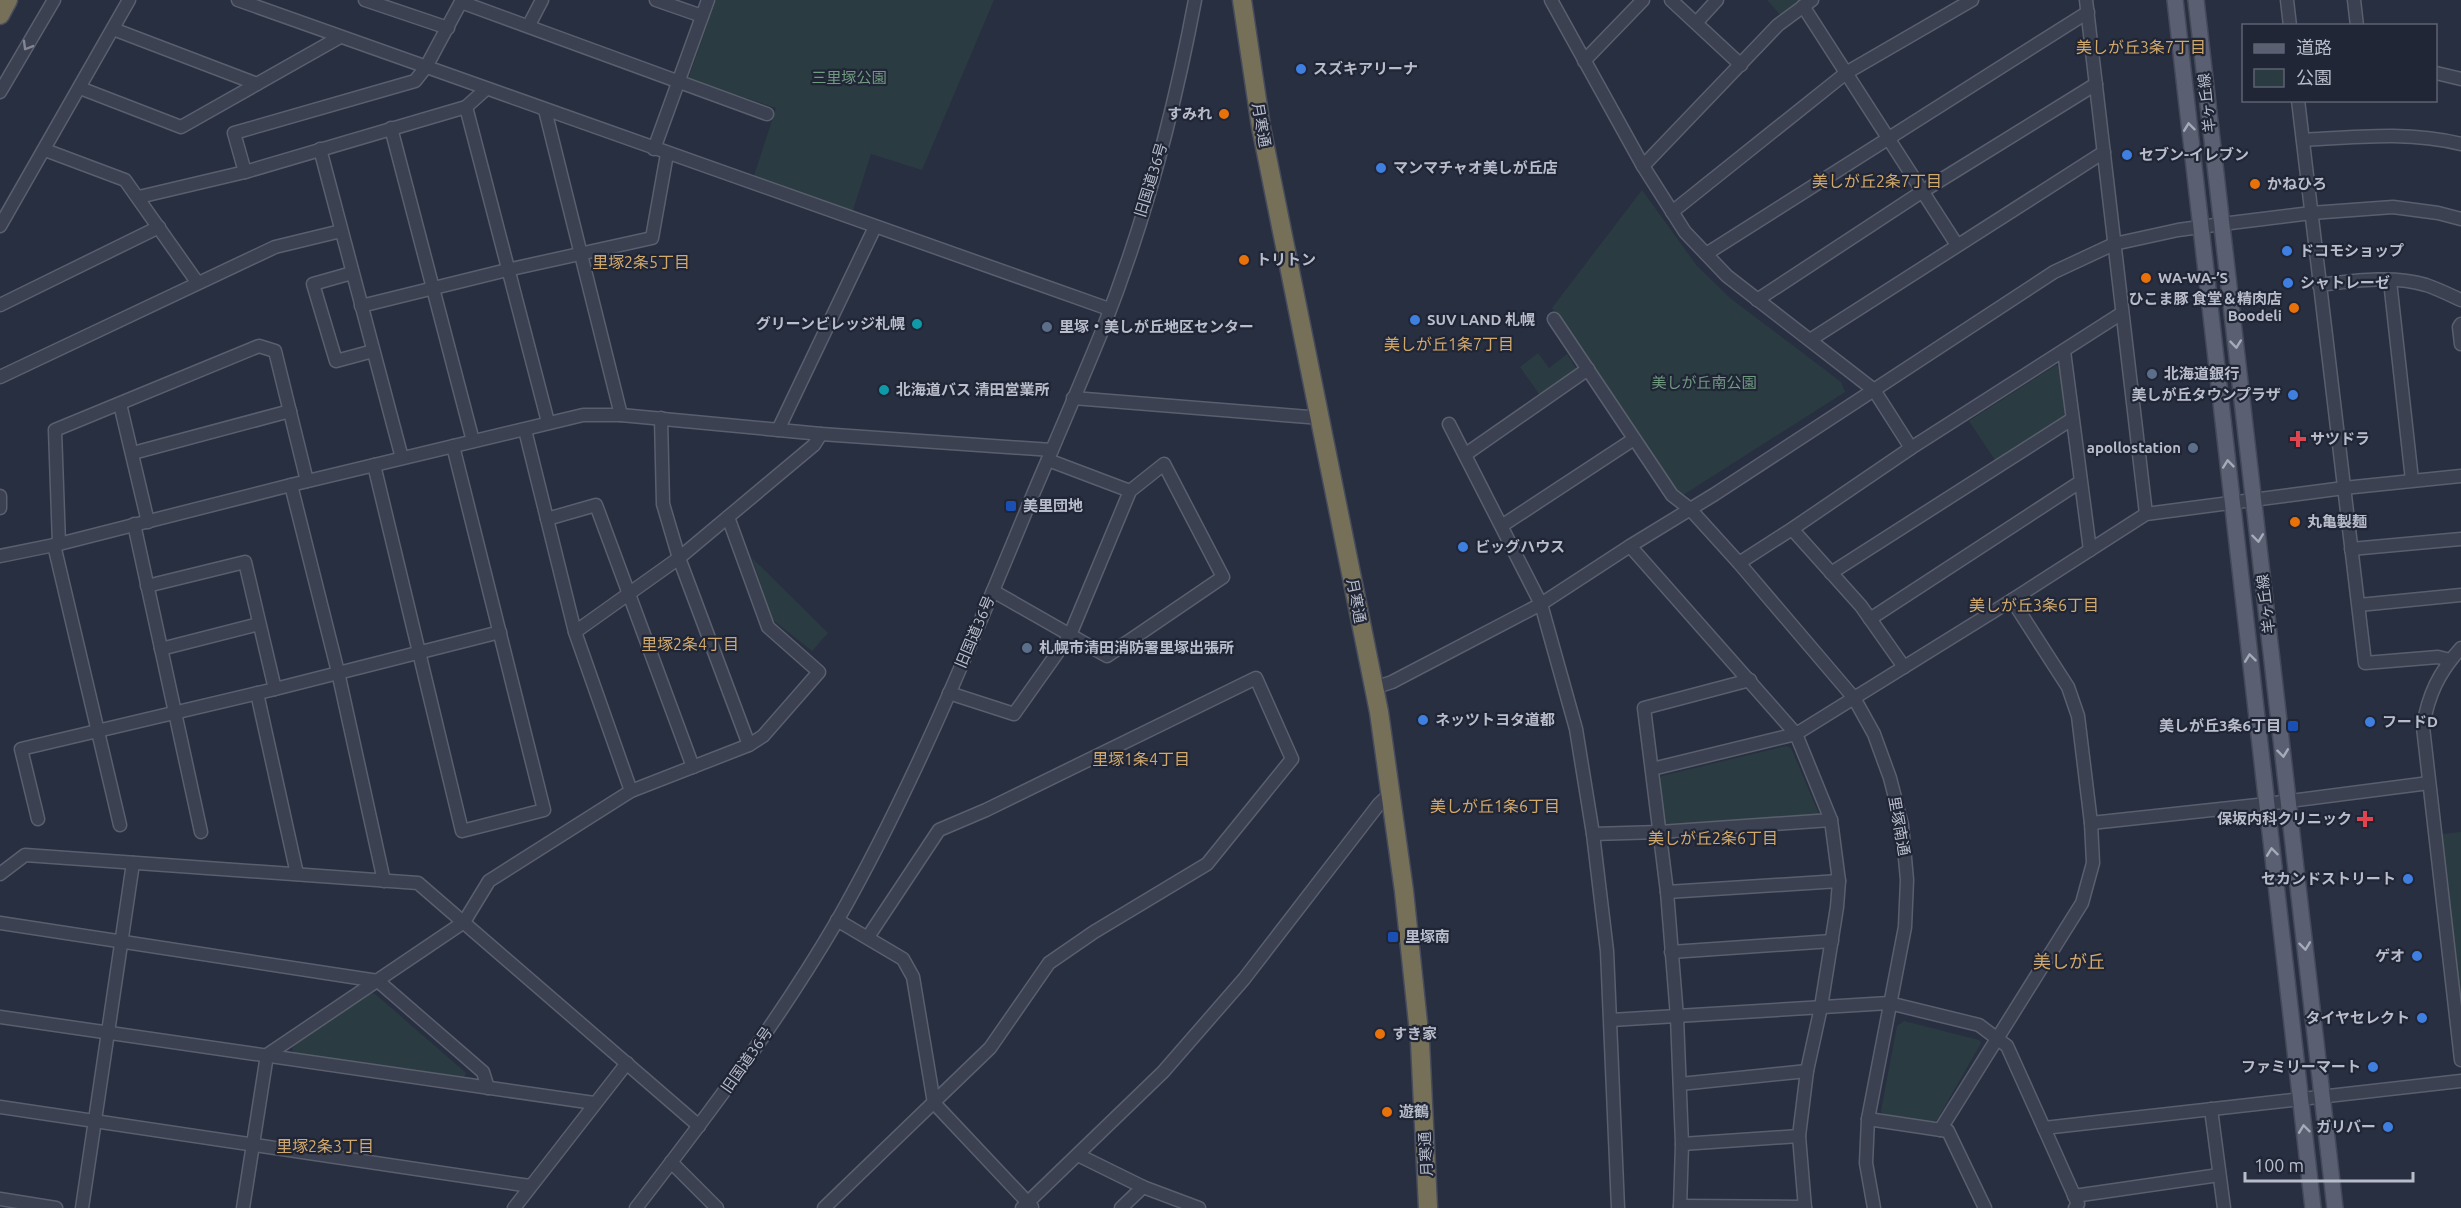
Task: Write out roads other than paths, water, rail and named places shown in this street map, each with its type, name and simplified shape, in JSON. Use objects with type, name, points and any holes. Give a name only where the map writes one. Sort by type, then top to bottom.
[{"type":"highway","points":[[0,15],[8,0]]},
{"type":"highway","name":"月寒通","points":[[1242,0],[1261,127],[1374,688],[1391,793],[1420,1042],[1428,1208]]},
{"type":"main road","name":"羊ヶ丘線","points":[[2175,0],[2313,1208]]},
{"type":"main road","name":"羊ヶ丘線","points":[[2196,0],[2335,1208]]},
{"type":"street","points":[[0,92],[54,0]]},
{"type":"street","points":[[0,226],[129,0]]},
{"type":"street","points":[[238,0],[1109,309]]},
{"type":"street","points":[[365,0],[386,3],[448,28]]},
{"type":"street","points":[[529,26],[542,0]]},
{"type":"street","points":[[656,0],[702,16]]},
{"type":"street","points":[[654,149],[708,0]]},
{"type":"street","name":"旧国道36号","points":[[636,1208],[699,1126],[777,1017],[837,920],[891,820],[993,591],[1109,309],[1160,154],[1187,45],[1195,0]]},
{"type":"street","points":[[1584,62],[1643,0]]},
{"type":"street","points":[[1671,0],[1741,65]]},
{"type":"street","points":[[1695,23],[1717,0]]},
{"type":"street","points":[[1672,212],[1846,73],[1972,0]]},
{"type":"street","points":[[2287,0],[2290,24]]},
{"type":"street","points":[[2354,0],[2357,24]]},
{"type":"street","points":[[245,172],[234,133],[416,81],[426,68],[462,1],[767,114]]},
{"type":"street","points":[[1555,2],[1584,62],[1642,166],[1685,232],[1727,276],[1874,390],[1911,448]]},
{"type":"street","points":[[1642,166],[1778,25],[1808,3],[1846,73],[1957,245]]},
{"type":"street","points":[[1706,254],[1888,138],[2087,6],[2146,514]]},
{"type":"street","points":[[113,29],[257,84]]},
{"type":"street","points":[[80,88],[181,127],[340,37]]},
{"type":"street","points":[[2437,73],[2461,79]]},
{"type":"street","points":[[1757,300],[1923,191],[2096,84]]},
{"type":"street","points":[[139,197],[245,172],[466,108],[486,89]]},
{"type":"street","points":[[2298,102],[2365,663],[2438,657],[2450,660]]},
{"type":"street","points":[[466,108],[548,422]]},
{"type":"street","points":[[545,110],[621,415]]},
{"type":"street","points":[[392,128],[473,441]]},
{"type":"street","points":[[2303,140],[2387,134],[2433,137],[2461,144]]},
{"type":"street","points":[[320,149],[402,458]]},
{"type":"street","points":[[45,150],[125,180],[197,282]]},
{"type":"street","points":[[1810,340],[2104,152]]},
{"type":"street","points":[[361,306],[580,252],[652,238],[667,154]]},
{"type":"street","points":[[1374,688],[1392,682],[1541,604],[2054,272],[2114,244],[2222,224],[2311,213],[2393,207],[2438,213],[2461,219]]},
{"type":"street","points":[[0,305],[159,227]]},
{"type":"street","points":[[778,430],[875,227]]},
{"type":"street","points":[[0,377],[275,247],[341,231]]},
{"type":"street","points":[[352,273],[313,284],[336,362],[373,351]]},
{"type":"street","points":[[2319,285],[2364,280],[2390,281],[2425,285],[2461,300]]},
{"type":"street","points":[[2390,281],[2412,480]]},
{"type":"street","points":[[1739,563],[1792,530],[1911,448],[2122,313]]},
{"type":"street","name":"里塚南通","points":[[1554,319],[1672,495],[1690,509],[1739,563],[1854,698],[1874,734],[1890,778],[1902,825],[1907,880],[1905,927],[1868,1119],[1866,1163],[1874,1208]]},
{"type":"street","points":[[2461,324],[2459,327],[2461,344]]},
{"type":"street","points":[[120,825],[57,544],[55,430],[259,346],[275,351],[306,481]]},
{"type":"street","points":[[2064,351],[2090,550]]},
{"type":"street","points":[[1466,454],[1588,369]]},
{"type":"street","points":[[1073,398],[1321,418]]},
{"type":"street","points":[[120,404],[148,522]]},
{"type":"street","points":[[133,453],[290,411]]},
{"type":"street","points":[[0,556],[583,415],[661,418],[1050,455],[1130,491]]},
{"type":"street","points":[[661,418],[663,504],[679,558],[749,745]]},
{"type":"street","points":[[1831,573],[2072,419]]},
{"type":"street","points":[[1449,424],[1503,525],[1541,604],[1576,729],[1593,834],[1607,951],[1618,1208]]},
{"type":"street","points":[[525,430],[575,632],[631,791]]},
{"type":"street","points":[[575,632],[679,558],[814,445],[821,434]]},
{"type":"street","points":[[1503,525],[1634,439]]},
{"type":"street","points":[[374,465],[462,831],[544,810],[453,446]]},
{"type":"street","points":[[949,693],[1014,714],[1070,635],[1130,491],[1164,464],[1223,577],[1107,656],[1070,635],[993,591]]},
{"type":"street","points":[[1652,769],[1796,734],[2146,514],[2344,488],[2461,476]]},
{"type":"street","points":[[1870,619],[2080,482]]},
{"type":"street","points":[[291,485],[338,672],[384,881]]},
{"type":"street","points":[[0,496],[0,508]]},
{"type":"street","points":[[547,519],[596,505],[693,767]]},
{"type":"street","points":[[243,1208],[267,1055],[464,922],[489,881],[631,791],[749,745],[763,736],[819,672],[768,627],[728,517]]},
{"type":"street","points":[[134,524],[201,832]]},
{"type":"street","points":[[1792,530],[1870,619],[1904,667]]},
{"type":"street","points":[[2351,549],[2461,539]]},
{"type":"street","points":[[1630,546],[1750,680],[1796,734],[1831,820],[1839,881],[1832,941],[1807,1071],[1799,1136],[1805,1207],[1680,1207],[1682,1144],[1677,1017],[1667,892],[1644,708],[1750,680]]},
{"type":"street","points":[[147,586],[245,562],[275,689]]},
{"type":"street","points":[[2359,605],[2461,595]]},
{"type":"street","points":[[1940,1130],[2082,903],[2093,863],[2091,823],[2078,716],[2068,687],[2012,600]]},
{"type":"street","points":[[160,650],[259,624]]},
{"type":"street","points":[[38,819],[21,749],[275,689],[500,632]]},
{"type":"street","points":[[2461,648],[2435,683],[2426,704],[2423,727],[2461,1060]]},
{"type":"street","points":[[824,1208],[990,1048],[1049,963],[1102,927],[1207,864],[1292,759],[1256,678],[986,810],[939,830],[868,937]]},
{"type":"street","points":[[257,693],[297,874]]},
{"type":"street","points":[[2091,823],[2267,804],[2429,783]]},
{"type":"street","points":[[837,920],[903,959],[913,976],[934,1103],[1028,1206],[1162,1072],[1244,980],[1379,804],[1391,793]]},
{"type":"street","points":[[1593,834],[1659,832],[1831,820]]},
{"type":"street","points":[[0,874],[25,855],[418,883],[699,1126]]},
{"type":"street","points":[[82,1208],[133,863]]},
{"type":"street","points":[[1667,892],[1839,881]]},
{"type":"street","points":[[0,923],[378,981],[483,1072],[488,1088]]},
{"type":"street","points":[[1671,952],[1832,941]]},
{"type":"street","points":[[1611,1020],[1889,1003],[1979,1025],[2007,1046],[2074,1202],[2219,1175]]},
{"type":"street","points":[[0,1017],[594,1103]]},
{"type":"street","points":[[514,1208],[627,1063]]},
{"type":"street","points":[[1680,1084],[1807,1071]]},
{"type":"street","points":[[2044,1128],[2461,1081]]},
{"type":"street","points":[[0,1107],[530,1186]]},
{"type":"street","points":[[2211,1109],[2223,1208]]},
{"type":"street","points":[[1868,1119],[1948,1131],[1985,1208]]},
{"type":"street","points":[[1682,1144],[1799,1136]]},
{"type":"street","points":[[1078,1155],[1143,1187],[1199,1208]]},
{"type":"street","points":[[671,1162],[717,1208]]},
{"type":"street","points":[[1121,1208],[1143,1187]]},
{"type":"street","points":[[0,1199],[56,1208]]},
{"type":"place","name":"スズキアリーナ","points":[[1301,69]]},
{"type":"place","name":"すみれ","points":[[1224,114]]},
{"type":"place","name":"セブン-イレブン","points":[[2127,155]]},
{"type":"place","name":"マンマチャオ美しが丘店","points":[[1381,168]]},
{"type":"place","name":"かねひろ","points":[[2255,184]]},
{"type":"place","name":"ドコモショップ","points":[[2287,251]]},
{"type":"place","name":"トリトン","points":[[1244,260]]},
{"type":"place","name":"WA-WA-’S","points":[[2146,278]]},
{"type":"place","name":"シャトレーゼ","points":[[2288,283]]},
{"type":"place","name":"ひこま豚 食堂＆精肉店 Boodeli","points":[[2294,308]]},
{"type":"place","name":"SUV LAND 札幌","points":[[1415,320]]},
{"type":"place","name":"グリーンビレッジ札幌","points":[[917,324]]},
{"type":"place","name":"里塚・美しが丘地区センター","points":[[1047,327]]},
{"type":"place","name":"北海道銀行","points":[[2152,374]]},
{"type":"place","name":"北海道バス 清田営業所","points":[[884,390]]},
{"type":"place","name":"美しが丘タウンプラザ","points":[[2293,395]]},
{"type":"place","name":"サツドラ","points":[[2298,439]]},
{"type":"place","name":"apollostation","points":[[2193,448]]},
{"type":"place","name":"美里団地","points":[[1011,506]]},
{"type":"place","name":"丸亀製麺","points":[[2295,522]]},
{"type":"place","name":"ビッグハウス","points":[[1463,547]]},
{"type":"place","name":"札幌市清田消防署里塚出張所","points":[[1027,648]]},
{"type":"place","name":"ネッツトヨタ道都","points":[[1423,720]]},
{"type":"place","name":"フードD","points":[[2370,722]]},
{"type":"place","name":"美しが丘3条6丁目","points":[[2293,726]]},
{"type":"place","name":"保坂内科クリニック","points":[[2365,819]]},
{"type":"place","name":"セカンドストリート","points":[[2408,879]]},
{"type":"place","name":"里塚南","points":[[1393,937]]},
{"type":"place","name":"ゲオ","points":[[2417,956]]},
{"type":"place","name":"タイヤセレクト","points":[[2422,1018]]},
{"type":"place","name":"すき家","points":[[1380,1034]]},
{"type":"place","name":"ファミリーマート","points":[[2373,1067]]},
{"type":"place","name":"遊鶴","points":[[1387,1112]]},
{"type":"place","name":"ガリバー","points":[[2388,1127]]},
{"type":"district","name":"美しが丘3条7丁目","points":[[2141,47]]},
{"type":"district","name":"美しが丘2条7丁目","points":[[1877,181]]},
{"type":"district","name":"里塚2条5丁目","points":[[641,262]]},
{"type":"district","name":"美しが丘1条7丁目","points":[[1449,344]]},
{"type":"district","name":"美しが丘3条6丁目","points":[[2034,605]]},
{"type":"district","name":"里塚2条4丁目","points":[[690,644]]},
{"type":"district","name":"里塚1条4丁目","points":[[1141,759]]},
{"type":"district","name":"美しが丘1条6丁目","points":[[1495,806]]},
{"type":"district","name":"美しが丘2条6丁目","points":[[1713,838]]},
{"type":"district","name":"美しが丘","points":[[2069,962]]},
{"type":"district","name":"里塚2条3丁目","points":[[325,1146]]},
{"type":"park label","name":"三里塚公園","points":[[849,78]]},
{"type":"park label","name":"美しが丘南公園","points":[[1704,383]]}]
